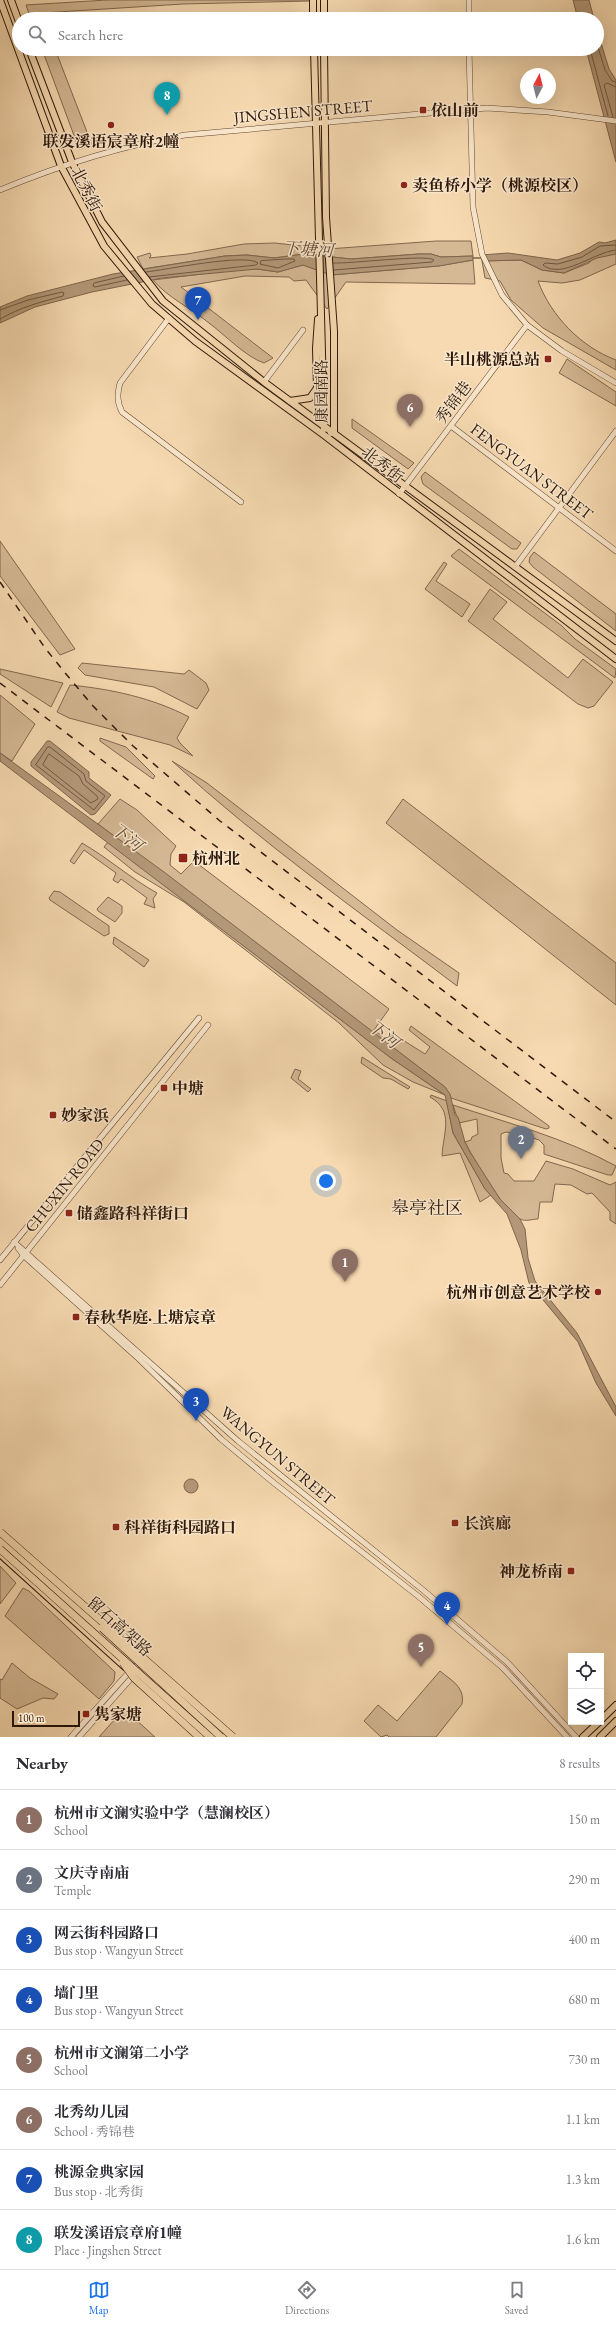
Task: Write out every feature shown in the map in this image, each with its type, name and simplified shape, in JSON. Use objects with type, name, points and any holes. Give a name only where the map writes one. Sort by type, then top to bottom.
[{"type":"highway","points":[[0,1531],[233,1737]]},
{"type":"highway","name":"留石高架路","points":[[0,1538],[221,1737]]},
{"type":"highway","name":"留石高架路","points":[[0,1549],[210,1737]]},
{"type":"highway","points":[[113,1650],[134,1678],[199,1737]]},
{"type":"main road","name":"北秀街","points":[[0,0],[12,33]]},
{"type":"main road","points":[[11,0],[15,12]]},
{"type":"main road","points":[[313,0],[313,12]]},
{"type":"main road","points":[[324,0],[324,12]]},
{"type":"main road","name":"北秀街","points":[[21,56],[61,166],[104,246],[152,304],[195,341],[324,435],[616,659]]},
{"type":"main road","name":"北秀街","points":[[32,56],[72,162],[102,222],[136,268],[163,301],[264,382],[334,432],[616,641]]},
{"type":"main road","name":"康园南路","points":[[314,56],[320,310],[324,348],[324,435],[334,432],[334,331],[328,240],[324,56]]},
{"type":"main road","points":[[290,401],[310,398],[317,388],[316,348],[320,310]]},
{"type":"main road","points":[[0,1531],[226,1737]]},
{"type":"main road","points":[[0,1554],[204,1737]]},
{"type":"main road","points":[[604,1717],[616,1705]]},
{"type":"main road","points":[[600,1737],[616,1721]]},
{"type":"main road","points":[[583,1737],[595,1725]]},
{"type":"street","points":[[469,0],[469,12]]},
{"type":"street","points":[[469,56],[473,207],[482,254],[502,294],[527,325],[562,351],[616,382]]},
{"type":"street","name":"JINGSHEN STREET","points":[[0,190],[72,162],[142,142],[185,135],[316,122],[500,108],[616,121]]},
{"type":"street","points":[[168,318],[120,383],[117,394],[118,404],[122,412],[241,502]]},
{"type":"street","name":"秀锦巷","points":[[400,494],[527,325]]},
{"type":"street","points":[[264,382],[303,330]]},
{"type":"street","name":"FENGYUAN STREET","points":[[451,426],[616,551]]},
{"type":"street","points":[[515,567],[557,507],[616,431]]},
{"type":"street","name":"CHUXIN ROAD","points":[[0,1260],[199,1018]]},
{"type":"street","name":"CHUXIN ROAD","points":[[0,1285],[208,1025]]},
{"type":"street","name":"WANGYUN STREET","points":[[14,1242],[139,1359],[221,1439],[274,1483],[418,1596],[503,1668],[567,1737]]},
{"type":"street","name":"WANGYUN STREET","points":[[26,1254],[238,1441],[422,1590],[507,1662],[576,1737]]},
{"type":"street","points":[[71,1737],[143,1661]]},
{"type":"street","points":[[79,1737],[132,1673]]},
{"type":"shaded area","points":[[107,0],[310,1],[183,4],[58,12],[28,12],[26,5]]},
{"type":"shaded area","points":[[45,56],[58,56],[92,145],[79,149]]},
{"type":"shaded area","points":[[436,241],[471,241],[473,256],[441,257],[431,254],[419,254],[351,259],[304,254],[274,258],[247,255],[225,256],[143,269],[137,257],[150,253],[151,256],[149,258],[187,254],[244,244],[275,243],[328,249]]},
{"type":"shaded area","points":[[602,249],[616,250],[616,264],[580,280],[562,283],[538,281],[559,318],[579,339],[616,360],[616,370],[543,328],[511,300],[500,281],[485,278],[482,261],[521,260],[542,270],[564,273],[589,263]]},
{"type":"shaded area","points":[[473,260],[475,284],[346,282],[327,309],[306,280],[294,281],[289,277],[245,276],[181,287],[273,358],[264,363],[243,351],[202,318],[173,298],[153,280],[234,270],[257,269],[278,272],[303,265],[331,275],[438,266]]},
{"type":"shaded area","points":[[567,359],[616,392],[616,406],[559,373]]},
{"type":"shaded area","points":[[352,419],[414,463],[408,469],[352,428]]},
{"type":"shaded area","points":[[425,472],[521,543],[517,549],[512,549],[423,484],[421,477]]},
{"type":"shaded area","points":[[0,541],[75,649],[60,655],[0,576]]},
{"type":"shaded area","points":[[459,549],[562,626],[575,639],[616,669],[615,678],[451,556]]},
{"type":"shaded area","points":[[534,552],[616,614],[616,631],[533,567],[529,562],[530,557]]},
{"type":"shaded area","points":[[444,562],[447,564],[436,581],[470,604],[462,617],[425,589]]},
{"type":"shaded area","points":[[490,589],[507,602],[493,619],[568,678],[583,659],[613,682],[594,706],[588,708],[578,704],[468,621]]},
{"type":"shaded area","points":[[82,663],[184,674],[189,670],[206,683],[209,690],[197,709],[154,687],[85,675],[78,668]]},
{"type":"shaded area","points":[[0,669],[63,683],[51,707],[0,674]]},
{"type":"shaded area","points":[[70,685],[131,695],[175,710],[189,717],[177,738],[193,756],[170,745],[69,718],[57,712]]},
{"type":"shaded area","points":[[0,695],[35,724],[12,761],[0,753]]},
{"type":"shaded area","points":[[100,738],[126,747],[155,776],[153,779],[100,741]]},
{"type":"shaded area","points":[[172,761],[207,783],[397,930],[459,973],[457,986],[276,849]]},
{"type":"shaded area","points":[[120,799],[137,810],[176,846],[171,854],[170,865],[181,874],[194,861],[389,1009],[374,1030],[393,1044],[398,1037],[425,1054],[430,1047],[409,1030],[411,1026],[549,1126],[549,1128],[546,1129],[451,1098],[445,1087],[98,824]]},
{"type":"shaded area","points":[[403,799],[616,963],[616,1005],[386,823]]},
{"type":"shaded area","points":[[108,842],[391,1058],[445,1095],[413,1082],[383,1065],[339,1023],[184,902],[135,872],[104,847]]},
{"type":"shaded area","points":[[82,843],[157,893],[153,899],[155,908],[144,904],[147,898],[121,879],[118,883],[113,880],[116,873],[84,850],[74,864],[70,861]]},
{"type":"shaded area","points":[[54,891],[60,892],[109,926],[109,934],[104,936],[50,900],[49,898]]},
{"type":"shaded area","points":[[108,897],[122,906],[122,913],[115,922],[97,909]]},
{"type":"shaded area","points":[[114,937],[149,960],[144,967],[113,944]]},
{"type":"shaded area","points":[[362,1057],[410,1087],[408,1089],[391,1079],[383,1078],[361,1063]]},
{"type":"shaded area","points":[[295,1069],[301,1071],[298,1079],[311,1089],[308,1092],[291,1078]]},
{"type":"shaded area","points":[[431,1095],[447,1101],[453,1133],[485,1189],[491,1195],[480,1202],[460,1153],[442,1156],[446,1123],[445,1116],[443,1109],[430,1097]]},
{"type":"shaded area","points":[[453,1105],[557,1139],[616,1166],[612,1175],[608,1175],[544,1154],[544,1145],[539,1140],[506,1132],[501,1134],[501,1158],[504,1173],[508,1174],[514,1181],[534,1181],[546,1161],[573,1169],[610,1185],[616,1182],[616,1224],[610,1220],[610,1212],[592,1193],[587,1194],[571,1185],[555,1184],[552,1202],[540,1202],[538,1219],[522,1220],[513,1214],[482,1172],[465,1142],[471,1140],[472,1137],[478,1134],[477,1119],[459,1123]]},
{"type":"shaded area","points":[[0,1566],[16,1583],[0,1604]]},
{"type":"shaded area","points":[[23,1588],[29,1591],[115,1672],[114,1681],[99,1699],[5,1616]]},
{"type":"shaded area","points":[[12,1663],[30,1678],[58,1694],[54,1699],[43,1698],[17,1709],[0,1698],[0,1679],[2,1680]]},
{"type":"shaded area","points":[[440,1671],[453,1681],[460,1689],[462,1693],[462,1704],[436,1737],[389,1737],[387,1735],[381,1737],[364,1721],[378,1705],[397,1721]]},
{"type":"shaded area","points":[[124,1709],[155,1737],[99,1737]]},
{"type":"water","points":[[573,0],[589,0],[592,12],[576,12]]},
{"type":"water","points":[[604,53],[609,69],[616,80],[616,162],[588,56],[604,56]]},
{"type":"water","points":[[616,240],[616,254],[597,258],[564,273],[542,270],[521,260],[482,261],[481,255],[508,253],[557,260],[580,253],[599,242],[605,243]]},
{"type":"water","points":[[304,254],[351,259],[431,254],[441,257],[473,256],[473,260],[439,266],[331,275],[303,265],[278,272],[257,269],[162,278],[92,292],[35,307],[0,323],[0,307],[27,296],[113,274],[225,256],[247,255],[274,258]]},
{"type":"water","points":[[47,741],[50,741],[89,772],[89,778],[111,795],[95,814],[91,815],[31,766],[31,762]]},
{"type":"water","points":[[0,753],[164,872],[445,1087],[450,1094],[455,1115],[458,1117],[465,1142],[470,1152],[500,1199],[520,1219],[525,1229],[528,1258],[535,1281],[577,1333],[616,1407],[616,1416],[596,1383],[578,1342],[529,1283],[521,1250],[507,1214],[485,1189],[453,1133],[445,1095],[391,1058],[0,761]]},
{"type":"water","points":[[191,1479],[196,1481],[198,1486],[196,1491],[191,1493],[186,1491],[184,1486],[186,1481]]},
{"type":"waterway","name":"下塘河","points":[[473,258],[483,258]]},
{"type":"railway","points":[[0,582],[45,648],[66,674],[93,706],[133,746],[220,821],[616,1122]]},
{"type":"railway","points":[[0,683],[616,1149]]},
{"type":"place","name":"依山前","points":[[423,110]]},
{"type":"place","name":"联发溪语宸章府1幢","points":[[167,115]]},
{"type":"place","name":"联发溪语宸章府2幢","points":[[111,125]]},
{"type":"place","name":"卖鱼桥小学（桃源校区）","points":[[404,185]]},
{"type":"place","name":"桃源金典家园","points":[[198,320]]},
{"type":"place","name":"半山桃源总站","points":[[548,359]]},
{"type":"place","name":"北秀幼儿园","points":[[410,427]]},
{"type":"place","name":"杭州北","points":[[183,858]]},
{"type":"place","name":"中塘","points":[[164,1088]]},
{"type":"place","name":"妙家浜","points":[[53,1115]]},
{"type":"place","name":"文庆寺南庙","points":[[521,1159]]},
{"type":"place","name":"储鑫路科祥街口","points":[[69,1213]]},
{"type":"place","name":"杭州市文澜实验中学（慧澜校区）","points":[[345,1282]]},
{"type":"place","name":"杭州市创意艺术学校","points":[[598,1292]]},
{"type":"place","name":"春秋华庭·上塘宸章","points":[[76,1317]]},
{"type":"place","name":"网云街科园路口","points":[[196,1421]]},
{"type":"place","name":"长滨廊","points":[[455,1523]]},
{"type":"place","name":"科祥街科园路口","points":[[116,1527]]},
{"type":"place","name":"神龙桥南","points":[[571,1571]]},
{"type":"place","name":"墙门里","points":[[447,1625]]},
{"type":"place","name":"杭州市文澜第二小学","points":[[421,1667]]},
{"type":"place","name":"隽家塘","points":[[86,1714]]},
{"type":"district","name":"皋亭社区","points":[[427,1208]]},
{"type":"water label","name":"下河","points":[[127,837]]},
{"type":"water label","name":"下河","points":[[384,1034]]}]
